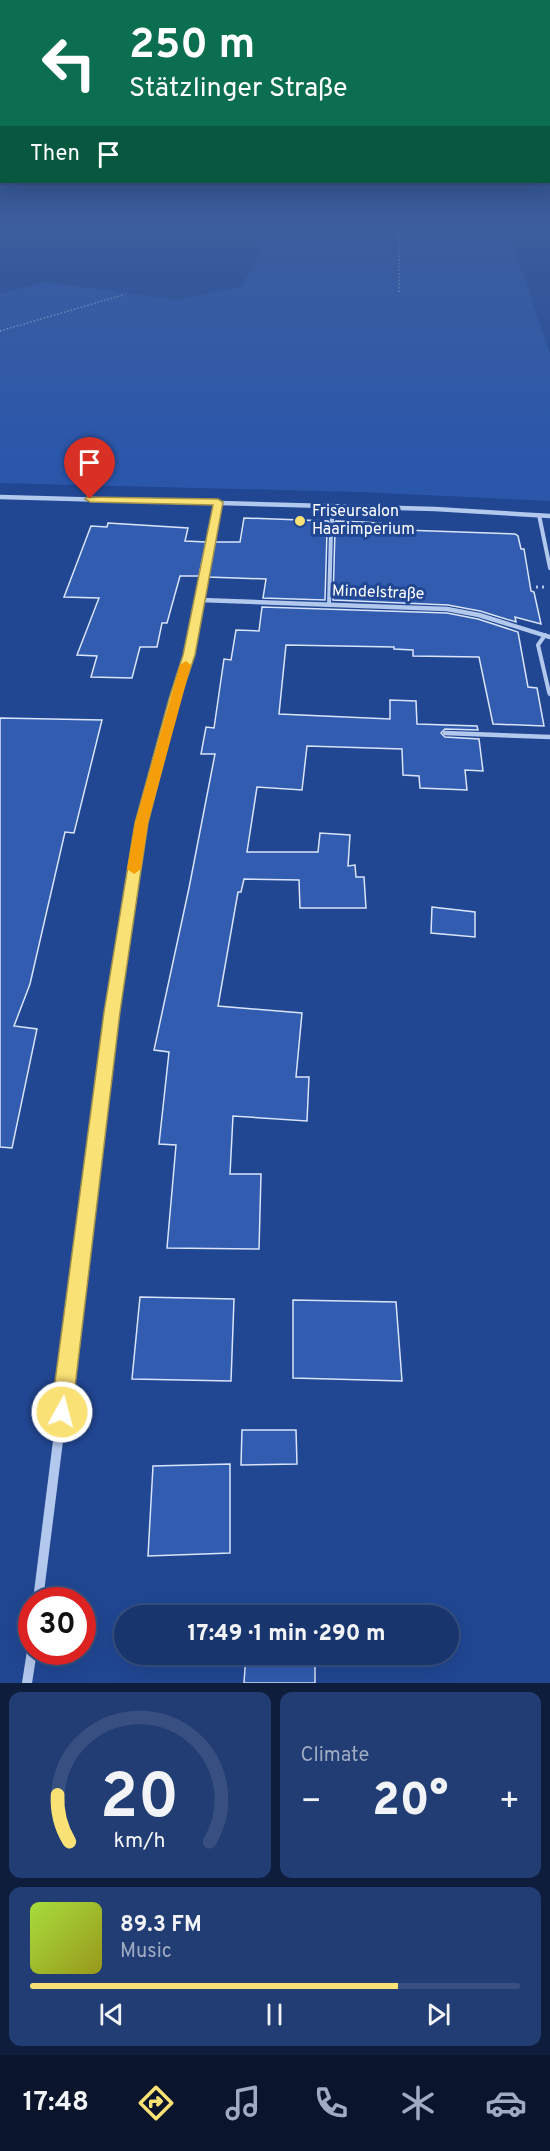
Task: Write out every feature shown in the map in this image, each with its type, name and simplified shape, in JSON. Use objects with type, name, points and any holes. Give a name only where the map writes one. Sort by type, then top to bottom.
[{"type":"street","points":[[0,497],[218,502],[550,516]]},
{"type":"street","points":[[40,1587],[111,1023],[142,823],[174,699],[189,655],[218,502]]},
{"type":"street","name":"Mindelstraße","points":[[201,600],[458,611],[547,636]]},
{"type":"street","points":[[27,1683],[30,1665]]},
{"type":"lane","points":[[332,506],[332,521]]},
{"type":"lane","points":[[538,515],[550,567]]},
{"type":"lane","points":[[329,605],[331,531]]},
{"type":"lane","points":[[547,636],[538,645],[550,694]]},
{"type":"lane","points":[[445,733],[550,737]]},
{"type":"path","points":[[0,331],[97,303]]},
{"type":"shaded area","points":[[0,303],[533,303],[550,354],[550,501],[360,492],[0,483]]},
{"type":"building","points":[[244,518],[328,521],[331,525],[336,521],[363,522],[404,525],[404,530],[515,534],[518,536],[521,549],[524,549],[531,591],[534,592],[541,624],[515,617],[516,622],[480,611],[448,605],[333,600],[335,531],[332,527],[327,531],[325,600],[263,598],[266,579],[208,577],[215,542],[240,542]]},
{"type":"building","points":[[108,523],[188,528],[185,541],[206,542],[199,576],[180,576],[167,623],[162,623],[157,647],[140,647],[132,678],[91,677],[97,656],[77,655],[99,598],[64,597],[91,526],[107,527]]},
{"type":"building","points":[[262,607],[447,613],[478,619],[518,632],[528,687],[537,688],[544,726],[493,724],[479,657],[413,656],[413,650],[394,649],[394,647],[286,645],[279,714],[390,719],[390,700],[416,701],[417,724],[477,726],[478,730],[445,729],[441,733],[445,737],[479,739],[483,771],[465,770],[467,790],[420,788],[419,776],[403,775],[402,749],[307,746],[302,790],[257,787],[247,852],[318,852],[320,833],[350,835],[348,866],[355,865],[356,877],[364,877],[366,908],[300,908],[299,880],[244,879],[241,892],[238,892],[218,1006],[302,1013],[296,1077],[309,1077],[307,1121],[233,1116],[230,1174],[261,1174],[259,1249],[167,1248],[176,1145],[159,1144],[169,1052],[154,1050],[215,754],[201,754],[206,727],[214,728],[224,659],[231,660],[236,630],[259,631]]},
{"type":"building","points":[[0,718],[102,720],[74,833],[65,832],[30,984],[14,1026],[37,1029],[12,1148],[0,1147]]},
{"type":"building","points":[[432,907],[475,912],[475,937],[431,933]]},
{"type":"building","points":[[140,1297],[234,1299],[231,1381],[132,1379]]},
{"type":"building","points":[[293,1300],[396,1302],[402,1381],[293,1378]]},
{"type":"building","points":[[242,1430],[296,1430],[297,1464],[241,1465]]},
{"type":"building","points":[[230,1464],[230,1553],[148,1556],[153,1466]]},
{"type":"building","points":[[245,1665],[315,1665],[315,1683],[244,1683]]},
{"type":"slow traffic","points":[[134,869],[142,823],[174,699],[186,665]]},
{"type":"place","name":"Friseursalon Haarimperium","points":[[300,521]]},
{"type":"route","points":[[62,1412],[112,1012],[142,823],[174,699],[189,655],[218,502],[90,499]]}]
